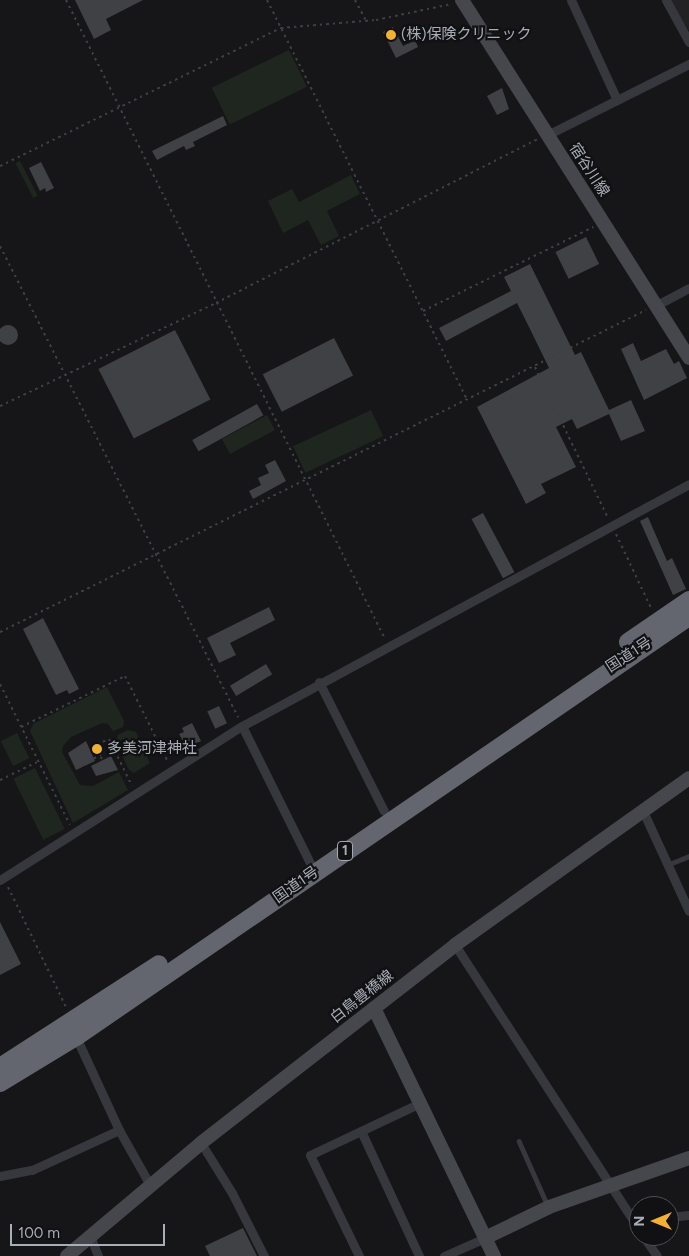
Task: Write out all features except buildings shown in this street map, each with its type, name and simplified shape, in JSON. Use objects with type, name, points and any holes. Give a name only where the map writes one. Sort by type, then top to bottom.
[{"type":"highway","name":"国道1号","points":[[0,1084],[310,863],[689,600]]},
{"type":"highway","name":"国道1号","points":[[0,1067],[75,1029],[689,616]]},
{"type":"main road","name":"宿谷川線","points":[[466,1],[547,135],[689,358]]},
{"type":"main road","name":"白鳥豊橋線","points":[[67,1256],[201,1143],[455,945],[642,809],[689,778]]},
{"type":"main road","points":[[374,1008],[494,1256]]},
{"type":"main road","points":[[485,1238],[549,1207],[689,1158]]},
{"type":"street","points":[[571,0],[617,100]]},
{"type":"street","points":[[666,0],[689,42]]},
{"type":"street","points":[[547,135],[689,64]]},
{"type":"street","points":[[655,306],[689,288]]},
{"type":"street","points":[[2,879],[173,772],[242,726],[319,682],[689,484]]},
{"type":"street","points":[[319,682],[384,812]]},
{"type":"street","points":[[242,726],[310,863]]},
{"type":"street","points":[[642,809],[689,911]]},
{"type":"street","points":[[455,945],[609,1185],[629,1212]]},
{"type":"street","points":[[75,1029],[119,1130],[150,1185]]},
{"type":"street","points":[[359,1256],[310,1155],[420,1103]]},
{"type":"street","points":[[0,1176],[32,1170],[119,1130]]},
{"type":"street","points":[[361,1131],[419,1256]]},
{"type":"street","points":[[201,1143],[232,1193],[264,1256]]},
{"type":"street","points":[[90,1236],[98,1256]]},
{"type":"street","points":[[444,1256],[485,1238]]},
{"type":"lane","points":[[667,865],[689,856]]},
{"type":"lane","points":[[519,1140],[549,1207]]},
{"type":"path","points":[[66,0],[304,481],[388,646]]},
{"type":"path","points":[[267,0],[467,400]]},
{"type":"path","points":[[355,0],[366,21]]},
{"type":"path","points":[[0,166],[281,28],[366,21],[466,1]]},
{"type":"path","points":[[0,406],[216,303],[547,135]]},
{"type":"path","points":[[423,311],[603,222]]},
{"type":"path","points":[[0,246],[242,726]]},
{"type":"path","points":[[0,632],[655,306]]},
{"type":"path","points":[[535,367],[658,622]]},
{"type":"path","points":[[21,727],[125,676],[173,772]]},
{"type":"path","points":[[0,684],[74,834]]},
{"type":"path","points":[[91,748],[109,739],[133,787]]},
{"type":"path","points":[[96,745],[102,759]]},
{"type":"path","points":[[82,764],[101,755]]},
{"type":"path","points":[[0,780],[38,762]]},
{"type":"path","points":[[2,879],[75,1029]]},
{"type":"shaded area","points":[[670,0],[689,0],[689,31]]},
{"type":"shaded area","points":[[289,50],[307,87],[230,125],[212,88]]},
{"type":"shaded area","points":[[20,161],[38,196],[33,198],[16,163]]},
{"type":"shaded area","points":[[351,175],[360,194],[327,211],[339,236],[321,245],[308,220],[283,233],[268,201],[292,189],[299,202]]},
{"type":"shaded area","points":[[371,410],[383,436],[305,473],[293,446]]},
{"type":"shaded area","points":[[267,415],[275,430],[230,454],[222,439]]},
{"type":"shaded area","points":[[107,687],[124,721],[123,727],[113,731],[108,724],[102,723],[71,737],[63,746],[62,752],[80,785],[93,786],[119,772],[128,790],[73,823],[30,731],[33,724]]},
{"type":"shaded area","points":[[128,730],[136,732],[150,763],[134,773],[129,770],[116,743],[118,735]]},
{"type":"shaded area","points":[[17,733],[29,758],[13,766],[1,741]]},
{"type":"shaded area","points":[[35,768],[65,829],[43,840],[13,779]]},
{"type":"place","name":"(株)保険クリニック","points":[[391,35]]},
{"type":"place","name":"多美河津神社","points":[[97,749]]}]
